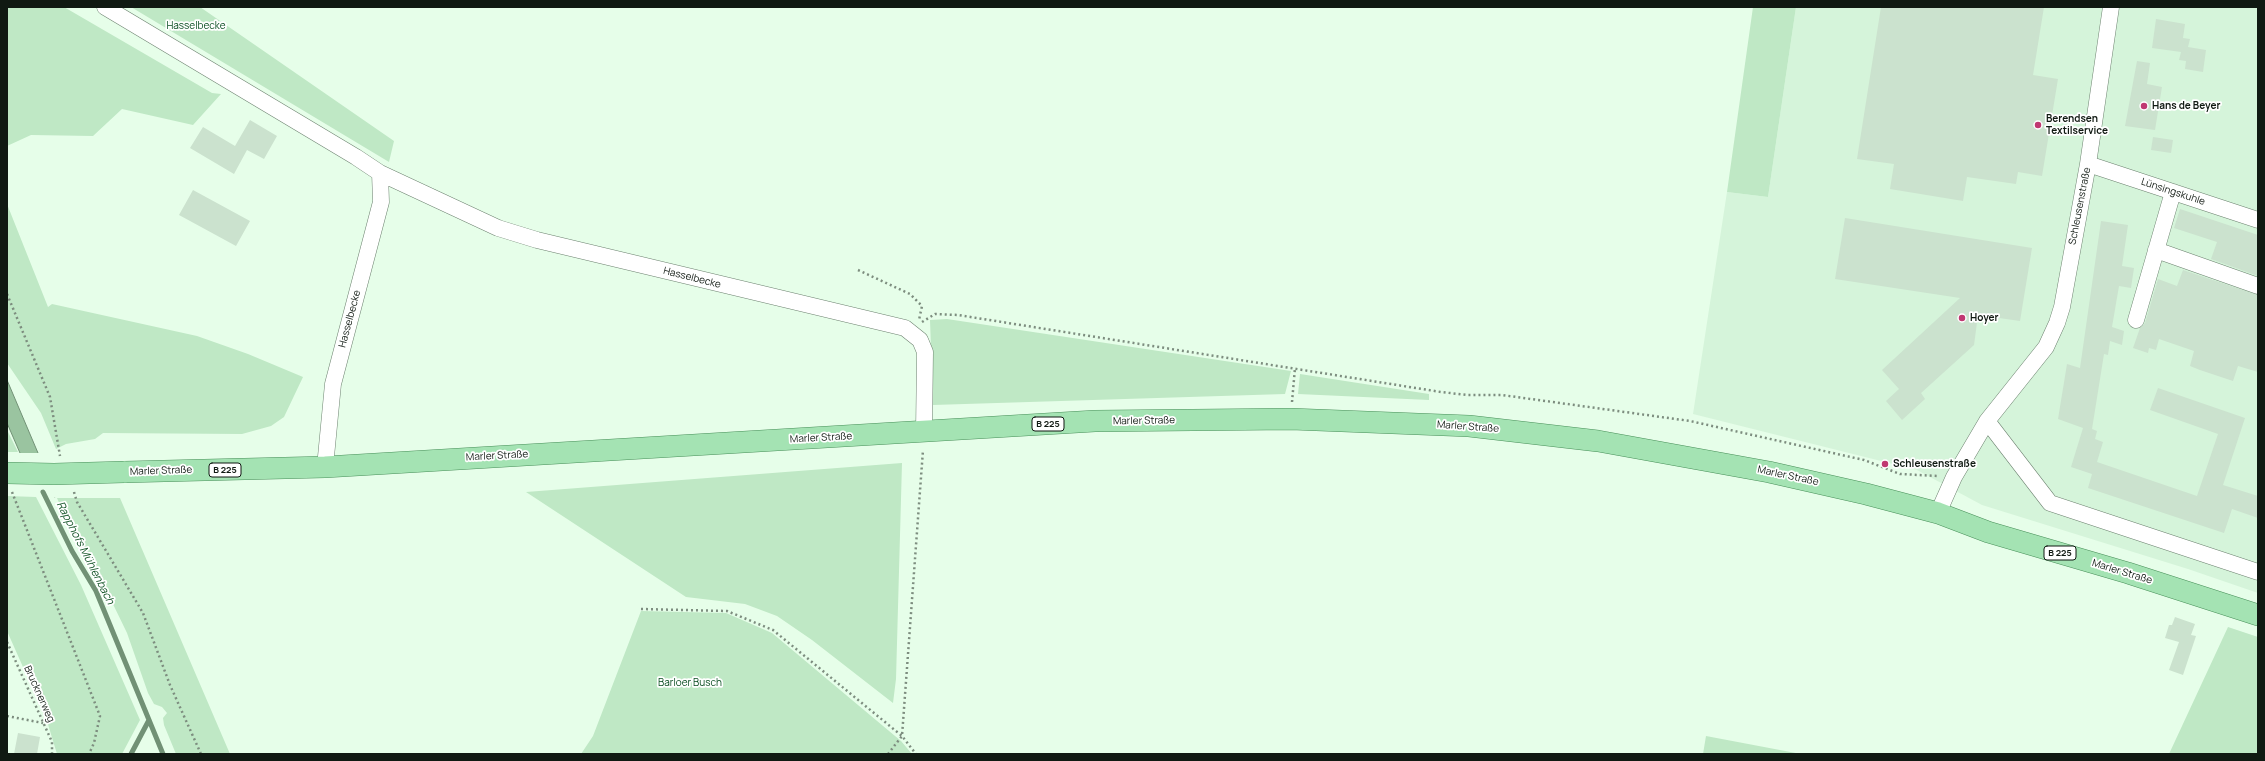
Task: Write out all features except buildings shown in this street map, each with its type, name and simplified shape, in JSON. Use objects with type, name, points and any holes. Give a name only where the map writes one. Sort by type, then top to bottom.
[{"type":"main road","name":"Marler Straße","points":[[8,479],[54,474],[325,467],[1094,421],[1291,419],[1469,426],[1598,441],[1768,472],[1938,513],[1988,532],[2128,573],[2258,615]]},
{"type":"street","name":"Hasselbecke","points":[[105,7],[356,157],[380,173],[498,228],[709,282],[897,324],[914,333]]},
{"type":"street","name":"Schleusenstraße","points":[[1938,513],[1954,477],[1987,422],[2046,347],[2057,323],[2062,307],[2088,164],[2111,7]]},
{"type":"street","name":"Lünsingskuhle","points":[[2088,164],[2258,220]]},
{"type":"street","name":"Hasselbecke","points":[[325,467],[333,384],[381,202],[380,173]]},
{"type":"street","points":[[2136,320],[2173,192]]},
{"type":"street","points":[[2156,250],[2258,286]]},
{"type":"street","points":[[914,333],[920,340],[925,352],[924,432]]},
{"type":"street","points":[[1987,422],[2050,503],[2258,572]]},
{"type":"path","points":[[858,270],[910,294],[922,306],[921,317],[914,333]]},
{"type":"path","points":[[7,294],[50,397],[57,448],[62,462]]},
{"type":"path","points":[[914,333],[924,320],[935,314],[958,315],[1442,392],[1467,395],[1502,395],[1690,421],[1864,460],[1900,474],[1954,477]]},
{"type":"path","points":[[1291,419],[1295,368]]},
{"type":"path","points":[[888,754],[902,736],[924,432]]},
{"type":"path","points":[[8,479],[100,716],[94,743],[89,754]]},
{"type":"path","points":[[72,489],[77,502],[143,614],[170,685],[201,754]]},
{"type":"path","points":[[641,609],[727,611],[773,630],[902,736],[916,754]]},
{"type":"path","name":"Brucknerweg","points":[[7,642],[52,742],[52,754]]},
{"type":"path","points":[[7,716],[43,723]]},
{"type":"shaded area","points":[[1796,7],[2258,7],[2258,593],[2188,569],[1982,505],[1917,470],[1693,414],[1727,192],[1768,197]]},
{"type":"shaded area","points":[[7,380],[38,453],[55,498],[20,453],[7,423]]},
{"type":"green space","points":[[7,7],[64,7],[212,93],[221,94],[193,125],[122,109],[93,136],[31,135],[7,146]]},
{"type":"green space","name":"Hasselbecke","points":[[131,7],[200,7],[394,141],[389,162]]},
{"type":"green space","points":[[1753,7],[1796,7],[1768,197],[1727,192]]},
{"type":"green space","points":[[7,204],[48,307],[52,304],[197,336],[248,354],[303,377],[284,417],[271,426],[242,434],[103,433],[95,439],[66,444],[56,449],[41,413],[7,363]]},
{"type":"green space","points":[[947,319],[1291,371],[1285,394],[933,405],[930,320]]},
{"type":"green space","points":[[1300,374],[1429,394],[1429,400],[1298,394]]},
{"type":"green space","points":[[7,430],[18,452],[7,452]]},
{"type":"green space","points":[[902,463],[896,679],[893,703],[812,640],[777,616],[745,604],[686,597],[526,492]]},
{"type":"green space","points":[[7,496],[36,497],[81,585],[140,720],[122,754],[57,754],[47,721],[7,631]]},
{"type":"green space","points":[[57,498],[120,498],[230,754],[176,754],[164,725],[163,718],[167,713],[162,707],[154,704],[148,693],[127,633],[111,600],[74,537]]},
{"type":"green space","name":"Barloer Busch","points":[[641,611],[726,613],[772,633],[901,741],[912,754],[581,754],[593,736]]},
{"type":"green space","points":[[2228,627],[2258,637],[2258,754],[2169,754]]},
{"type":"green space","points":[[1706,736],[1801,754],[1703,754]]},
{"type":"pier","points":[[18,453],[41,453],[57,498],[34,496]]},
{"type":"waterway","name":"Rapphofs Mühlenbach","points":[[43,492],[72,551],[96,591],[163,754]]},
{"type":"waterway","points":[[131,754],[149,720]]},
{"type":"place","name":"Hans de Beyer","points":[[2144,106]]},
{"type":"place","name":"Berendsen Textilservice","points":[[2038,125]]},
{"type":"place","name":"Hoyer","points":[[1962,318]]},
{"type":"place","name":"Schleusenstraße","points":[[1885,464]]}]
